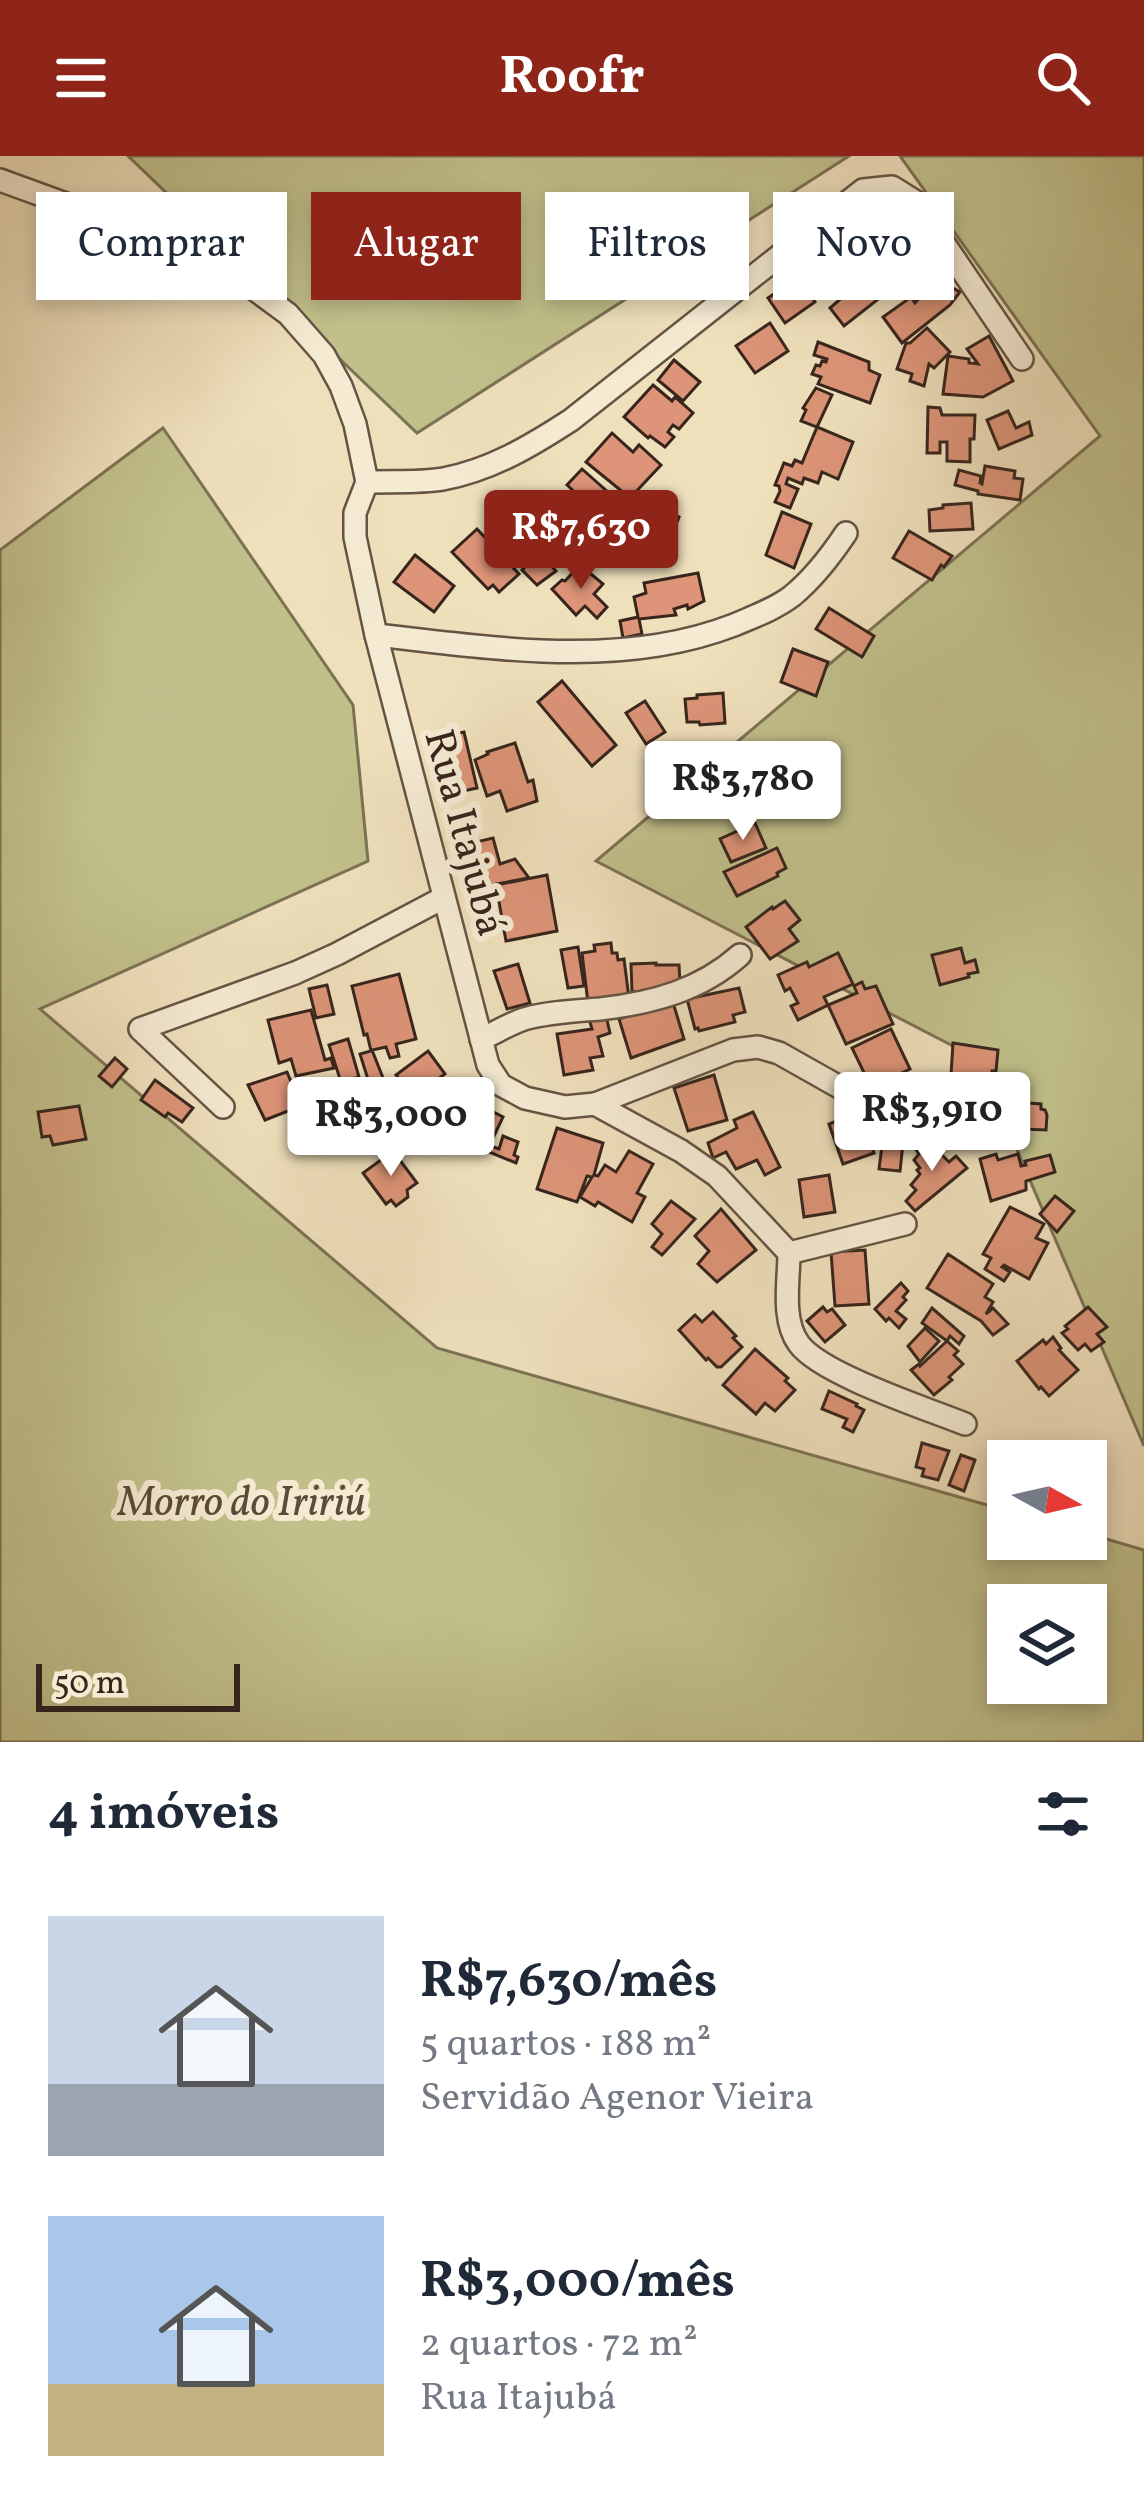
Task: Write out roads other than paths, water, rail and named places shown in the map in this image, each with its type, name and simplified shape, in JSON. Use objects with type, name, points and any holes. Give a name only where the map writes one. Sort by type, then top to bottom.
[{"type":"street","name":"Rua Itajubá","points":[[0,179],[140,231],[254,290],[288,314],[324,356],[355,424],[367,482],[355,513],[355,537],[488,1065],[500,1085],[525,1098],[566,1107],[595,1104],[681,1150],[717,1176],[789,1252]]},
{"type":"street","points":[[367,482],[441,479],[527,449],[571,420],[863,190],[892,187],[916,202],[1022,359]]},
{"type":"street","points":[[376,634],[531,649],[657,646],[710,634],[788,599],[826,564],[846,533]]},
{"type":"street","points":[[223,1107],[140,1029],[295,973],[443,898]]},
{"type":"street","points":[[481,1040],[522,1020],[609,1008],[692,988],[740,955]]},
{"type":"street","points":[[595,1104],[733,1050],[758,1047],[841,1088],[949,1098]]},
{"type":"street","points":[[905,1224],[789,1252],[788,1310],[796,1342],[821,1366],[964,1424]]},
{"type":"park label","name":"Morro do Iririú","points":[[242,1500]]}]
